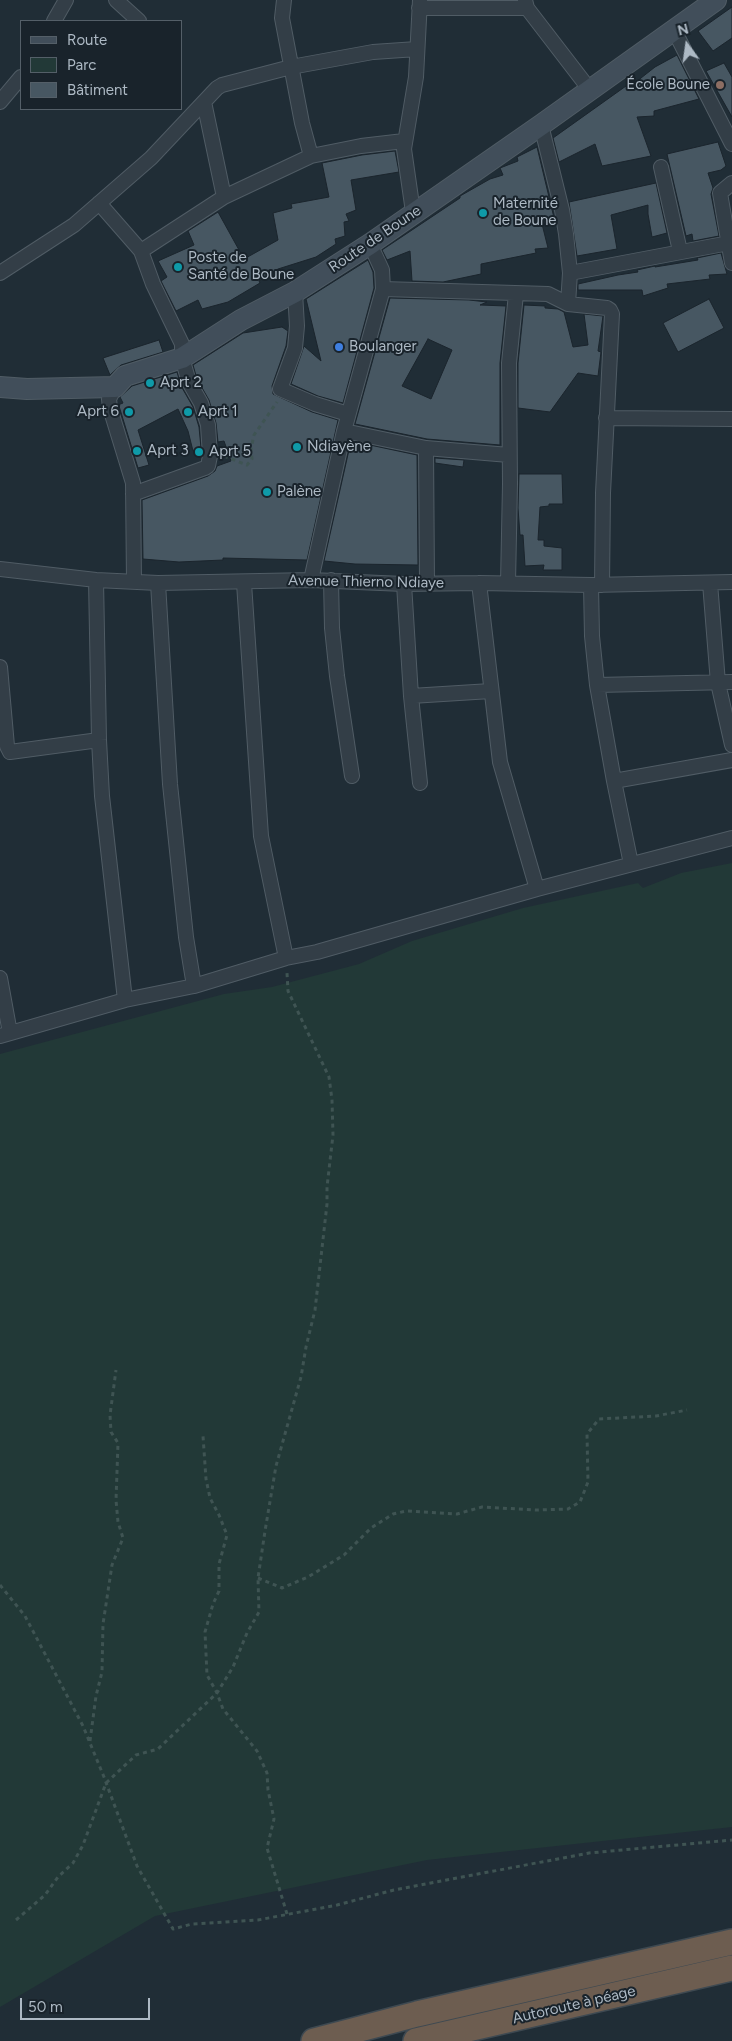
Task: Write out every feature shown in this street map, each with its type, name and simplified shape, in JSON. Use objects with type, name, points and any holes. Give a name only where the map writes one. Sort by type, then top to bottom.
[{"type":"highway","points":[[314,2041],[417,2014],[732,1942]]},
{"type":"highway","name":"Autoroute à péage","points":[[416,2041],[732,1968]]},
{"type":"street","points":[[55,20],[66,0]]},
{"type":"street","points":[[116,0],[139,20]]},
{"type":"street","points":[[284,0],[282,18],[302,123],[311,156]]},
{"type":"street","name":"Route de Boune","points":[[115,387],[125,376],[182,358],[241,320],[295,292],[370,244],[716,0]]},
{"type":"street","points":[[413,212],[404,161],[404,141],[416,77],[419,4],[527,3],[590,90]]},
{"type":"street","points":[[674,30],[732,144]]},
{"type":"street","points":[[0,273],[74,225],[151,158],[217,88],[230,82],[291,67],[374,52],[417,49]]},
{"type":"street","points":[[0,102],[20,78]]},
{"type":"street","points":[[204,102],[224,197]]},
{"type":"street","points":[[541,125],[562,210],[570,274],[568,304]]},
{"type":"street","points":[[141,251],[224,197],[311,156],[361,146],[404,141]]},
{"type":"street","points":[[661,167],[680,251]]},
{"type":"street","points":[[732,183],[720,193],[732,263]]},
{"type":"street","points":[[99,203],[141,251],[153,284],[182,344],[182,358],[189,382],[201,403],[208,425],[210,456],[208,466],[133,494]]},
{"type":"street","points":[[570,274],[680,251],[729,243]]},
{"type":"street","points":[[311,580],[344,430],[383,289],[382,270],[370,244]]},
{"type":"street","points":[[383,289],[548,294],[568,304],[607,308],[612,314],[603,493],[592,636],[614,781],[632,864]]},
{"type":"street","points":[[295,292],[297,326],[295,348],[280,389],[348,414]]},
{"type":"street","points":[[508,584],[510,484],[509,363],[516,294]]},
{"type":"street","points":[[0,387],[27,389],[115,387],[109,399],[110,408],[133,483],[134,582]]},
{"type":"street","points":[[606,418],[732,419]]},
{"type":"street","points":[[344,430],[426,448],[509,455]]},
{"type":"street","points":[[426,448],[427,583]]},
{"type":"street","name":"Avenue Thierno Ndiaye","points":[[0,569],[96,580],[158,583],[331,580],[404,584],[596,585],[732,582]]},
{"type":"street","points":[[96,580],[99,740],[106,836],[125,1000]]},
{"type":"street","points":[[331,580],[332,628],[337,676],[352,776]]},
{"type":"street","points":[[244,582],[261,836],[286,958]]},
{"type":"street","points":[[158,583],[170,784],[183,912],[194,986]]},
{"type":"street","points":[[479,583],[500,762],[537,888]]},
{"type":"street","points":[[710,583],[725,682],[732,745]]},
{"type":"street","points":[[404,584],[411,696],[420,783]]},
{"type":"street","points":[[0,668],[2,721],[8,750],[12,753],[99,740]]},
{"type":"street","points":[[598,685],[725,682]]},
{"type":"street","points":[[411,696],[491,691]]},
{"type":"street","points":[[614,781],[732,760]]},
{"type":"street","points":[[0,978],[5,1034],[125,1000],[194,986],[286,958],[317,952],[537,888],[732,838]]},
{"type":"path","points":[[210,456],[217,453],[247,465],[252,459],[251,449],[254,436],[284,392]]},
{"type":"path","points":[[16,1920],[45,1895],[58,1877],[73,1863],[83,1845],[106,1783],[136,1755],[158,1749],[217,1693],[233,1667],[247,1633],[259,1612],[258,1578],[276,1466],[301,1377],[315,1310],[333,1134],[329,1077],[288,991],[286,958]]},
{"type":"path","points":[[90,1742],[96,1696],[102,1672],[103,1624],[112,1565],[123,1538],[118,1522],[118,1443],[111,1432],[110,1415],[116,1370]]},
{"type":"path","points":[[258,1578],[282,1588],[308,1577],[344,1555],[371,1528],[393,1514],[406,1511],[457,1514],[482,1507],[536,1510],[568,1509],[580,1502],[588,1482],[587,1434],[600,1419],[656,1416],[687,1410]]},
{"type":"path","points":[[203,1436],[206,1478],[210,1498],[227,1536],[219,1564],[219,1591],[210,1611],[206,1632],[207,1675],[223,1709],[257,1751],[267,1773],[268,1790],[274,1819],[267,1848],[287,1914]]},
{"type":"path","points":[[0,1584],[25,1616],[90,1742],[137,1866],[173,1929],[192,1924],[258,1920],[337,1905],[394,1890],[589,1853],[732,1840]]},
{"type":"green space","points":[[732,863],[732,1827],[427,1860],[155,1916],[0,2007],[0,1054],[224,994],[272,987],[359,964],[412,941],[523,908],[638,883],[643,888],[681,873]]},
{"type":"building","points":[[732,7],[732,38],[713,51],[698,31]]},
{"type":"building","points":[[677,55],[699,99],[654,111],[654,116],[637,117],[651,156],[602,166],[595,144],[559,162],[553,138],[626,86],[627,89],[655,67]]},
{"type":"building","points":[[724,63],[732,77],[732,117],[706,71]]},
{"type":"building","points":[[718,142],[726,166],[721,170],[708,173],[713,188],[711,194],[719,236],[693,241],[692,234],[686,236],[667,154]]},
{"type":"building","points":[[537,147],[555,222],[542,224],[548,248],[535,249],[536,253],[481,264],[481,274],[443,282],[412,281],[410,251],[387,260],[382,250],[460,198],[460,196],[490,179],[503,175],[500,168],[518,161],[517,157]]},
{"type":"building","points":[[395,151],[399,172],[351,180],[356,210],[346,214],[349,221],[344,222],[345,236],[335,239],[336,244],[316,257],[278,269],[259,281],[260,283],[228,302],[202,309],[198,300],[176,311],[161,281],[167,277],[158,261],[194,245],[188,231],[218,212],[244,259],[278,240],[273,213],[292,208],[291,204],[329,197],[322,163]]},
{"type":"building","points":[[656,183],[667,233],[652,237],[648,205],[611,215],[617,249],[577,256],[569,202]]},
{"type":"building","points":[[721,253],[727,274],[709,275],[710,279],[667,284],[668,288],[643,296],[642,290],[578,290],[578,284],[638,272],[637,270],[655,266],[698,260],[697,258]]},
{"type":"building","points":[[368,260],[373,272],[374,288],[343,403],[318,396],[291,384],[304,346],[321,361],[306,299]]},
{"type":"building","points":[[390,298],[469,300],[487,302],[480,305],[506,306],[500,363],[500,445],[427,439],[355,424]],"holes":[[[428,339],[452,350],[431,399],[402,386]]]},
{"type":"building","points":[[709,299],[724,328],[678,352],[663,323]]},
{"type":"building","points":[[524,305],[545,306],[545,308],[558,309],[564,312],[573,347],[588,345],[584,314],[603,316],[598,351],[601,352],[598,376],[578,373],[550,412],[518,408],[518,363]]},
{"type":"building","points":[[282,327],[288,331],[286,346],[272,386],[273,394],[312,412],[338,420],[307,560],[223,558],[223,560],[179,562],[143,559],[142,500],[208,476],[215,471],[217,466],[231,461],[224,441],[218,442],[216,423],[209,400],[197,379],[193,365],[243,333]]},
{"type":"building","points":[[159,340],[163,352],[121,365],[110,375],[103,358]]},
{"type":"building","points":[[177,372],[181,386],[193,407],[199,427],[201,448],[193,451],[188,431],[178,409],[138,430],[149,465],[138,468],[118,405],[123,403],[120,397],[132,386]]},
{"type":"building","points":[[351,441],[417,455],[418,565],[355,564],[324,561]]},
{"type":"building","points":[[435,458],[464,460],[463,467],[435,463]]},
{"type":"building","points":[[519,474],[562,474],[563,504],[549,504],[549,506],[540,507],[538,540],[544,540],[544,546],[562,548],[562,570],[543,570],[544,565],[525,566],[523,535],[520,535],[518,508]]},
{"type":"place","name":"École Boune","points":[[720,85]]},
{"type":"place","name":"Maternité de Boune","points":[[483,213]]},
{"type":"place","name":"Poste de Santé de Boune","points":[[178,267]]},
{"type":"place","name":"Boulanger","points":[[339,347]]},
{"type":"place","name":"Aprt 2","points":[[150,383]]},
{"type":"place","name":"Aprt 6","points":[[129,412]]},
{"type":"place","name":"Aprt 1","points":[[188,412]]},
{"type":"place","name":"Ndiayène","points":[[297,447]]},
{"type":"place","name":"Aprt 3","points":[[137,451]]},
{"type":"place","name":"Aprt 5","points":[[199,452]]},
{"type":"place","name":"Palène","points":[[267,492]]}]
